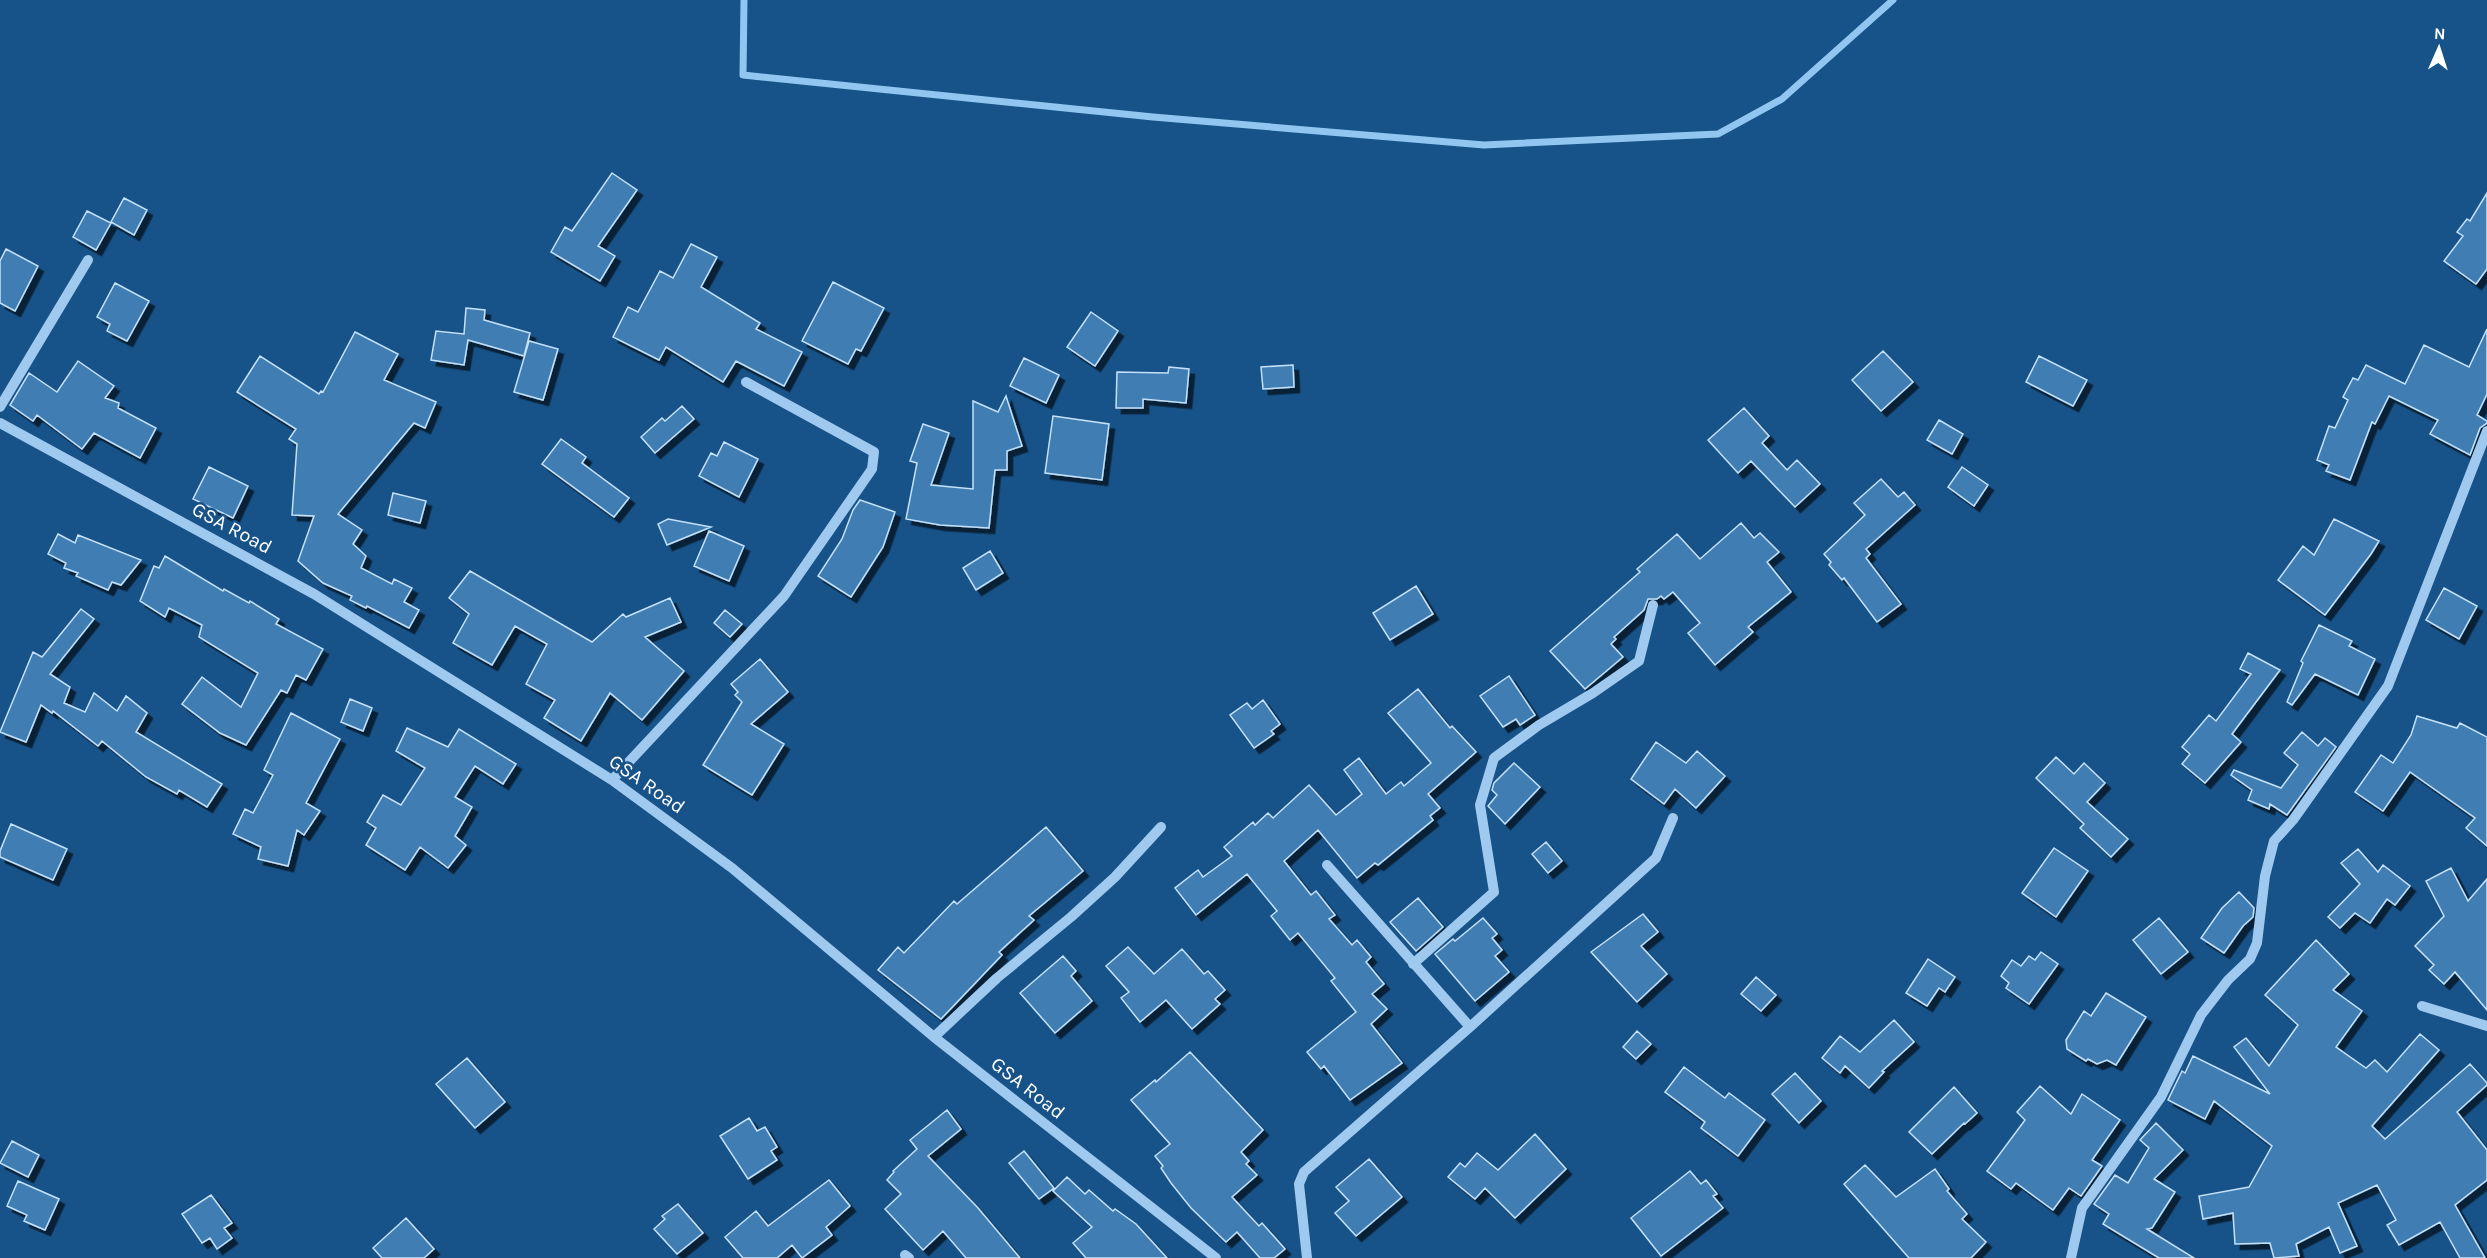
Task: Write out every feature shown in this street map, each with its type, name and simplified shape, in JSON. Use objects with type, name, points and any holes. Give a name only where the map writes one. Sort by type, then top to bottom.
[{"type":"street","points":[[0,407],[88,260]]},
{"type":"street","points":[[612,780],[784,596],[872,469],[874,452],[746,382]]},
{"type":"street","name":"GSA Road","points":[[0,423],[314,594],[612,780],[732,868],[934,1037],[1203,1255],[1216,1258]]},
{"type":"street","points":[[2071,1258],[2082,1208],[2161,1097],[2201,1015],[2228,980],[2250,959],[2257,943],[2265,876],[2274,841],[2293,820],[2388,686],[2487,431]]},
{"type":"street","points":[[1413,964],[1494,892],[1480,806],[1494,758],[1539,725],[1593,693],[1639,661],[1653,605]]},
{"type":"street","points":[[1307,1258],[1299,1184],[1304,1172],[1470,1027],[1656,858],[1672,818]]},
{"type":"street","points":[[934,1037],[997,978],[1115,877],[1161,827]]},
{"type":"street","points":[[1327,865],[1470,1027]]},
{"type":"street","points":[[2422,1006],[2487,1026]]},
{"type":"building","points":[[612,173],[637,190],[598,246],[615,256],[600,281],[551,252],[565,227],[572,231]]},
{"type":"building","points":[[2487,193],[2487,269],[2476,284],[2444,261],[2463,236],[2457,232],[2467,219],[2470,221]]},
{"type":"building","points":[[124,198],[147,210],[134,235],[111,222]]},
{"type":"building","points":[[87,211],[111,223],[96,250],[73,237]]},
{"type":"building","points":[[691,244],[717,257],[701,287],[760,323],[756,329],[802,352],[784,386],[736,361],[723,382],[666,347],[659,360],[613,337],[628,307],[638,312],[660,271],[673,278]]},
{"type":"building","points":[[6,249],[38,266],[15,311],[0,303],[0,261]]},
{"type":"building","points":[[833,282],[884,308],[861,351],[856,349],[848,364],[802,341]]},
{"type":"building","points":[[115,283],[149,301],[127,341],[107,331],[110,324],[97,317]]},
{"type":"building","points":[[466,308],[485,310],[484,320],[530,333],[524,356],[468,340],[464,365],[431,360],[436,331],[464,334]]},
{"type":"building","points":[[1091,312],[1118,331],[1095,366],[1067,347]]},
{"type":"building","points":[[2487,329],[2487,394],[2477,415],[2487,423],[2480,428],[2470,455],[2430,434],[2438,420],[2389,396],[2375,424],[2372,422],[2350,480],[2326,471],[2329,465],[2317,460],[2329,426],[2335,428],[2348,400],[2343,397],[2353,378],[2358,380],[2366,365],[2405,384],[2424,345],[2469,367]]},
{"type":"building","points":[[355,332],[398,354],[384,380],[436,402],[425,428],[414,423],[338,514],[362,530],[353,544],[366,556],[361,568],[392,584],[394,579],[412,588],[404,602],[419,610],[409,628],[367,606],[366,608],[350,600],[352,596],[323,583],[298,561],[314,516],[292,515],[297,444],[289,439],[296,429],[237,392],[260,356],[319,394],[323,392]]},
{"type":"building","points":[[529,341],[558,349],[543,400],[514,392]]},
{"type":"building","points":[[1883,351],[1913,382],[1881,411],[1852,380]]},
{"type":"building","points":[[2039,356],[2087,380],[2073,406],[2026,382]]},
{"type":"building","points":[[1024,358],[1059,375],[1046,403],[1010,386]]},
{"type":"building","points":[[78,361],[114,386],[105,398],[119,403],[118,408],[156,428],[140,458],[94,433],[82,449],[37,415],[33,421],[10,405],[29,373],[57,392]]},
{"type":"building","points":[[1293,365],[1294,387],[1263,389],[1261,367]]},
{"type":"building","points":[[1169,367],[1189,369],[1186,403],[1143,399],[1143,408],[1116,408],[1117,372],[1168,373]]},
{"type":"building","points":[[1006,396],[1022,446],[1007,451],[1007,470],[995,470],[989,528],[940,525],[906,519],[917,463],[910,461],[923,424],[949,433],[931,485],[973,489],[973,401],[998,412]]},
{"type":"building","points":[[682,406],[694,419],[655,453],[641,437],[662,418],[665,421]]},
{"type":"building","points":[[1744,408],[1769,436],[1762,443],[1787,470],[1797,460],[1820,484],[1795,507],[1751,461],[1738,473],[1708,440]]},
{"type":"building","points":[[1053,416],[1109,424],[1102,480],[1045,473]]},
{"type":"building","points":[[1939,420],[1963,434],[1952,454],[1927,440]]},
{"type":"building","points":[[561,439],[586,457],[582,463],[629,498],[614,517],[542,464]]},
{"type":"building","points":[[724,442],[758,459],[739,497],[699,476],[711,453],[717,456]]},
{"type":"building","points":[[209,467],[248,486],[233,518],[193,499]]},
{"type":"building","points":[[1962,467],[1988,485],[1974,506],[1948,487]]},
{"type":"building","points":[[1881,479],[1898,497],[1904,492],[1915,505],[1866,549],[1870,554],[1866,558],[1901,604],[1877,622],[1844,578],[1842,580],[1829,565],[1831,562],[1824,554],[1865,515],[1854,503]]},
{"type":"building","points":[[393,493],[426,501],[420,523],[388,515]]},
{"type":"building","points":[[860,500],[895,512],[883,547],[851,597],[818,576],[842,539],[853,510]]},
{"type":"building","points":[[668,519],[711,527],[667,545],[658,524]]},
{"type":"building","points":[[2334,519],[2379,541],[2325,615],[2278,580],[2303,546],[2314,555]]},
{"type":"building","points":[[1741,523],[1754,538],[1760,533],[1779,552],[1767,562],[1791,592],[1748,627],[1753,632],[1715,665],[1688,633],[1700,623],[1673,592],[1664,599],[1661,596],[1657,599],[1648,599],[1644,610],[1614,637],[1616,639],[1611,644],[1623,657],[1585,689],[1550,651],[1640,572],[1637,569],[1677,534],[1700,559]]},
{"type":"building","points":[[709,531],[744,546],[729,581],[694,566]]},
{"type":"building","points":[[58,534],[75,543],[78,535],[141,560],[121,585],[112,582],[108,590],[76,576],[78,573],[64,568],[66,563],[48,554]]},
{"type":"building","points":[[990,551],[1003,573],[976,590],[963,568]]},
{"type":"building","points":[[165,556],[223,591],[224,589],[249,603],[250,601],[279,619],[276,624],[323,649],[306,680],[296,675],[287,693],[281,690],[246,745],[220,733],[182,704],[202,677],[241,707],[258,673],[199,637],[202,625],[169,608],[165,617],[140,601],[154,566],[159,568]]},
{"type":"building","points":[[470,571],[592,642],[623,614],[626,617],[670,598],[681,622],[645,637],[684,671],[642,720],[610,693],[581,741],[544,718],[555,700],[526,684],[547,644],[515,626],[492,665],[453,643],[469,614],[449,598]]},
{"type":"building","points":[[1416,586],[1433,614],[1390,640],[1373,613]]},
{"type":"building","points":[[2444,588],[2477,606],[2459,639],[2426,620]]},
{"type":"building","points":[[81,609],[94,619],[50,674],[70,687],[64,703],[85,712],[94,693],[117,711],[126,696],[147,713],[136,732],[222,784],[207,807],[179,790],[177,794],[146,777],[102,741],[98,746],[53,711],[52,713],[41,705],[26,742],[0,732],[33,652],[42,657]]},
{"type":"building","points":[[725,610],[742,624],[730,637],[714,623]]},
{"type":"building","points":[[2319,625],[2352,641],[2349,646],[2375,659],[2358,695],[2315,674],[2292,705],[2287,702],[2303,663],[2301,661]]},
{"type":"building","points":[[2248,653],[2280,670],[2232,734],[2241,742],[2205,783],[2182,764],[2190,754],[2182,747],[2209,715],[2216,721],[2251,674],[2240,669]]},
{"type":"building","points":[[760,659],[788,692],[751,724],[784,744],[752,795],[703,765],[742,702],[735,695],[738,692],[731,684]]},
{"type":"building","points":[[1509,676],[1535,715],[1520,725],[1516,719],[1503,727],[1480,696]]},
{"type":"building","points":[[1418,689],[1450,728],[1452,726],[1476,752],[1428,794],[1440,808],[1430,816],[1433,820],[1378,865],[1375,863],[1357,878],[1318,830],[1284,861],[1311,895],[1316,891],[1335,915],[1329,919],[1352,945],[1357,940],[1371,957],[1366,962],[1384,984],[1372,994],[1387,1009],[1371,1024],[1402,1063],[1350,1100],[1324,1066],[1321,1069],[1307,1052],[1356,1012],[1331,981],[1335,978],[1298,933],[1290,940],[1271,916],[1277,911],[1247,874],[1196,915],[1175,888],[1198,870],[1203,877],[1232,856],[1224,847],[1253,822],[1255,825],[1268,813],[1273,818],[1309,785],[1336,815],[1362,794],[1344,770],[1359,758],[1386,794],[1401,782],[1404,786],[1431,763],[1388,713]]},
{"type":"building","points":[[350,699],[372,708],[363,731],[341,722]]},
{"type":"building","points":[[1263,700],[1280,724],[1271,731],[1274,734],[1254,748],[1230,715],[1247,703],[1252,709]]},
{"type":"building","points":[[291,713],[340,739],[306,803],[320,811],[304,835],[297,830],[288,866],[258,859],[261,847],[233,834],[245,809],[253,813],[273,775],[264,770]]},
{"type":"building","points":[[2417,716],[2457,728],[2460,723],[2487,737],[2487,846],[2466,828],[2475,818],[2410,772],[2383,811],[2355,792],[2381,755],[2393,763],[2411,735]]},
{"type":"building","points":[[407,728],[448,747],[459,729],[516,764],[503,784],[475,766],[455,797],[472,807],[455,836],[466,845],[448,868],[420,847],[405,870],[366,845],[376,828],[367,822],[383,795],[401,805],[425,768],[396,751]]},
{"type":"building","points":[[2302,732],[2318,746],[2325,738],[2336,747],[2287,815],[2270,804],[2269,809],[2248,800],[2252,790],[2231,775],[2234,770],[2281,788],[2298,765],[2284,753]]},
{"type":"building","points":[[1656,742],[1686,763],[1697,751],[1725,776],[1696,808],[1675,789],[1664,804],[1631,779]]},
{"type":"building","points":[[2056,757],[2074,774],[2084,763],[2105,783],[2087,802],[2128,839],[2111,857],[2080,828],[2084,824],[2036,778]]},
{"type":"building","points":[[1514,763],[1540,787],[1505,824],[1488,806],[1497,795],[1492,790],[1494,783]]},
{"type":"building","points":[[11,824],[67,849],[53,880],[0,857],[0,851]]},
{"type":"building","points":[[1046,827],[1083,871],[1029,916],[1034,920],[999,952],[1002,955],[941,1019],[878,970],[898,947],[904,953],[954,901],[957,904]]},
{"type":"building","points":[[1546,842],[1562,861],[1548,873],[1532,854]]},
{"type":"building","points":[[2054,848],[2088,871],[2056,917],[2022,893]]},
{"type":"building","points":[[2358,849],[2378,872],[2383,865],[2410,886],[2395,905],[2387,899],[2370,923],[2355,913],[2340,928],[2328,917],[2360,884],[2341,863]]},
{"type":"building","points":[[2451,868],[2468,901],[2487,879],[2487,1010],[2455,972],[2444,984],[2429,970],[2434,965],[2415,946],[2444,916],[2426,881]]},
{"type":"building","points":[[2239,892],[2254,908],[2253,917],[2243,926],[2224,953],[2201,938],[2222,908]]},
{"type":"building","points":[[1418,898],[1443,927],[1416,951],[1390,922]]},
{"type":"building","points":[[1643,914],[1658,932],[1641,946],[1667,974],[1637,1002],[1591,952]]},
{"type":"building","points":[[1483,918],[1497,934],[1492,938],[1502,950],[1495,956],[1509,972],[1475,1001],[1435,954]]},
{"type":"building","points":[[2159,918],[2188,952],[2161,974],[2133,940]]},
{"type":"building","points":[[2316,940],[2349,974],[2333,990],[2362,1011],[2336,1047],[2366,1068],[2375,1060],[2387,1072],[2420,1034],[2439,1050],[2372,1126],[2385,1139],[2470,1064],[2487,1083],[2457,1112],[2487,1150],[2487,1180],[2455,1205],[2485,1258],[2460,1258],[2440,1222],[2399,1245],[2387,1225],[2396,1220],[2377,1185],[2338,1203],[2357,1246],[2340,1253],[2329,1227],[2296,1244],[2299,1256],[2274,1258],[2270,1243],[2235,1244],[2233,1213],[2203,1219],[2199,1196],[2249,1187],[2272,1146],[2214,1101],[2205,1119],[2168,1100],[2182,1071],[2185,1073],[2193,1056],[2270,1094],[2234,1047],[2246,1038],[2269,1066],[2298,1025],[2265,995]]},
{"type":"building","points":[[1128,947],[1154,974],[1182,949],[1204,974],[1208,971],[1225,990],[1215,999],[1220,1004],[1192,1029],[1166,1000],[1140,1022],[1121,998],[1129,992],[1106,966]]},
{"type":"building","points":[[2041,952],[2058,964],[2029,1004],[2006,988],[2009,983],[2001,976],[2012,960],[2021,966],[2029,956],[2035,960]]},
{"type":"building","points":[[1063,956],[1076,971],[1071,976],[1092,1001],[1055,1033],[1020,993]]},
{"type":"building","points":[[1928,959],[1955,977],[1945,992],[1939,988],[1927,1006],[1906,993]]},
{"type":"building","points":[[1756,977],[1776,995],[1761,1011],[1741,994]]},
{"type":"building","points":[[2106,993],[2146,1017],[2116,1065],[2107,1060],[2097,1064],[2088,1059],[2086,1061],[2067,1049],[2066,1040],[2084,1011],[2091,1016]]},
{"type":"building","points":[[1894,1020],[1914,1042],[1882,1071],[1884,1072],[1869,1088],[1845,1066],[1840,1073],[1822,1058],[1840,1036],[1860,1052]]},
{"type":"building","points":[[1637,1031],[1651,1044],[1636,1059],[1623,1047]]},
{"type":"building","points":[[1190,1052],[1263,1130],[1241,1152],[1249,1161],[1246,1164],[1257,1175],[1232,1197],[1259,1226],[1262,1223],[1285,1249],[1274,1258],[1260,1258],[1237,1232],[1226,1242],[1191,1208],[1171,1183],[1155,1156],[1170,1144],[1131,1100],[1155,1080],[1156,1082]]},
{"type":"building","points":[[467,1058],[505,1102],[475,1128],[436,1084]]},
{"type":"building","points":[[1684,1067],[1725,1098],[1729,1093],[1765,1120],[1738,1156],[1701,1128],[1705,1122],[1665,1092]]},
{"type":"building","points":[[1795,1073],[1821,1101],[1799,1123],[1772,1094]]},
{"type":"building","points":[[2040,1086],[2071,1114],[2082,1094],[2120,1120],[2092,1160],[2102,1166],[2081,1196],[2069,1188],[2053,1210],[2016,1183],[2011,1189],[1987,1171],[2025,1120],[2017,1112]]},
{"type":"building","points":[[1954,1087],[1977,1113],[1932,1154],[1909,1132]]},
{"type":"building","points":[[947,1110],[961,1129],[928,1156],[978,1208],[1020,1258],[966,1258],[943,1231],[923,1250],[885,1209],[901,1194],[887,1180],[893,1171],[917,1149],[910,1140]]},
{"type":"building","points":[[749,1118],[757,1131],[765,1127],[777,1147],[771,1151],[777,1160],[748,1179],[720,1136]]},
{"type":"building","points":[[2156,1123],[2183,1150],[2154,1179],[2175,1192],[2152,1228],[2147,1229],[2194,1258],[2159,1258],[2103,1224],[2109,1214],[2094,1204],[2115,1175],[2128,1183],[2149,1148],[2140,1140]]},
{"type":"building","points":[[1535,1134],[1566,1169],[1515,1218],[1485,1188],[1475,1199],[1448,1177],[1460,1163],[1465,1167],[1477,1153],[1498,1170]]},
{"type":"building","points":[[12,1141],[39,1155],[28,1177],[0,1163]]},
{"type":"building","points":[[1024,1151],[1054,1188],[1039,1199],[1009,1163]]},
{"type":"building","points":[[1369,1159],[1402,1197],[1356,1236],[1335,1213],[1349,1201],[1336,1187]]},
{"type":"building","points":[[1865,1165],[1896,1197],[1935,1169],[1949,1189],[1947,1191],[1967,1214],[1962,1219],[1986,1242],[1971,1258],[1909,1258],[1844,1184]]},
{"type":"building","points":[[1690,1171],[1701,1184],[1706,1180],[1717,1194],[1713,1196],[1723,1208],[1661,1256],[1631,1218]]},
{"type":"building","points":[[1067,1177],[1085,1194],[1089,1190],[1113,1211],[1115,1209],[1136,1224],[1167,1258],[1086,1258],[1073,1243],[1092,1227],[1053,1191]]},
{"type":"building","points":[[829,1180],[850,1206],[826,1227],[832,1235],[802,1258],[792,1245],[777,1258],[743,1258],[725,1237],[756,1211],[768,1226]]},
{"type":"building","points":[[18,1181],[59,1199],[45,1230],[24,1221],[27,1215],[7,1206]]},
{"type":"building","points":[[211,1195],[232,1223],[224,1228],[232,1238],[217,1249],[210,1238],[202,1243],[182,1214]]},
{"type":"building","points":[[678,1204],[703,1233],[677,1254],[654,1229],[665,1219],[662,1216]]},
{"type":"building","points":[[406,1218],[434,1249],[424,1258],[382,1258],[373,1248]]},
{"type":"waterway","points":[[744,0],[743,75],[1153,117],[1484,145],[1718,134],[1782,99],[1893,0]]}]
